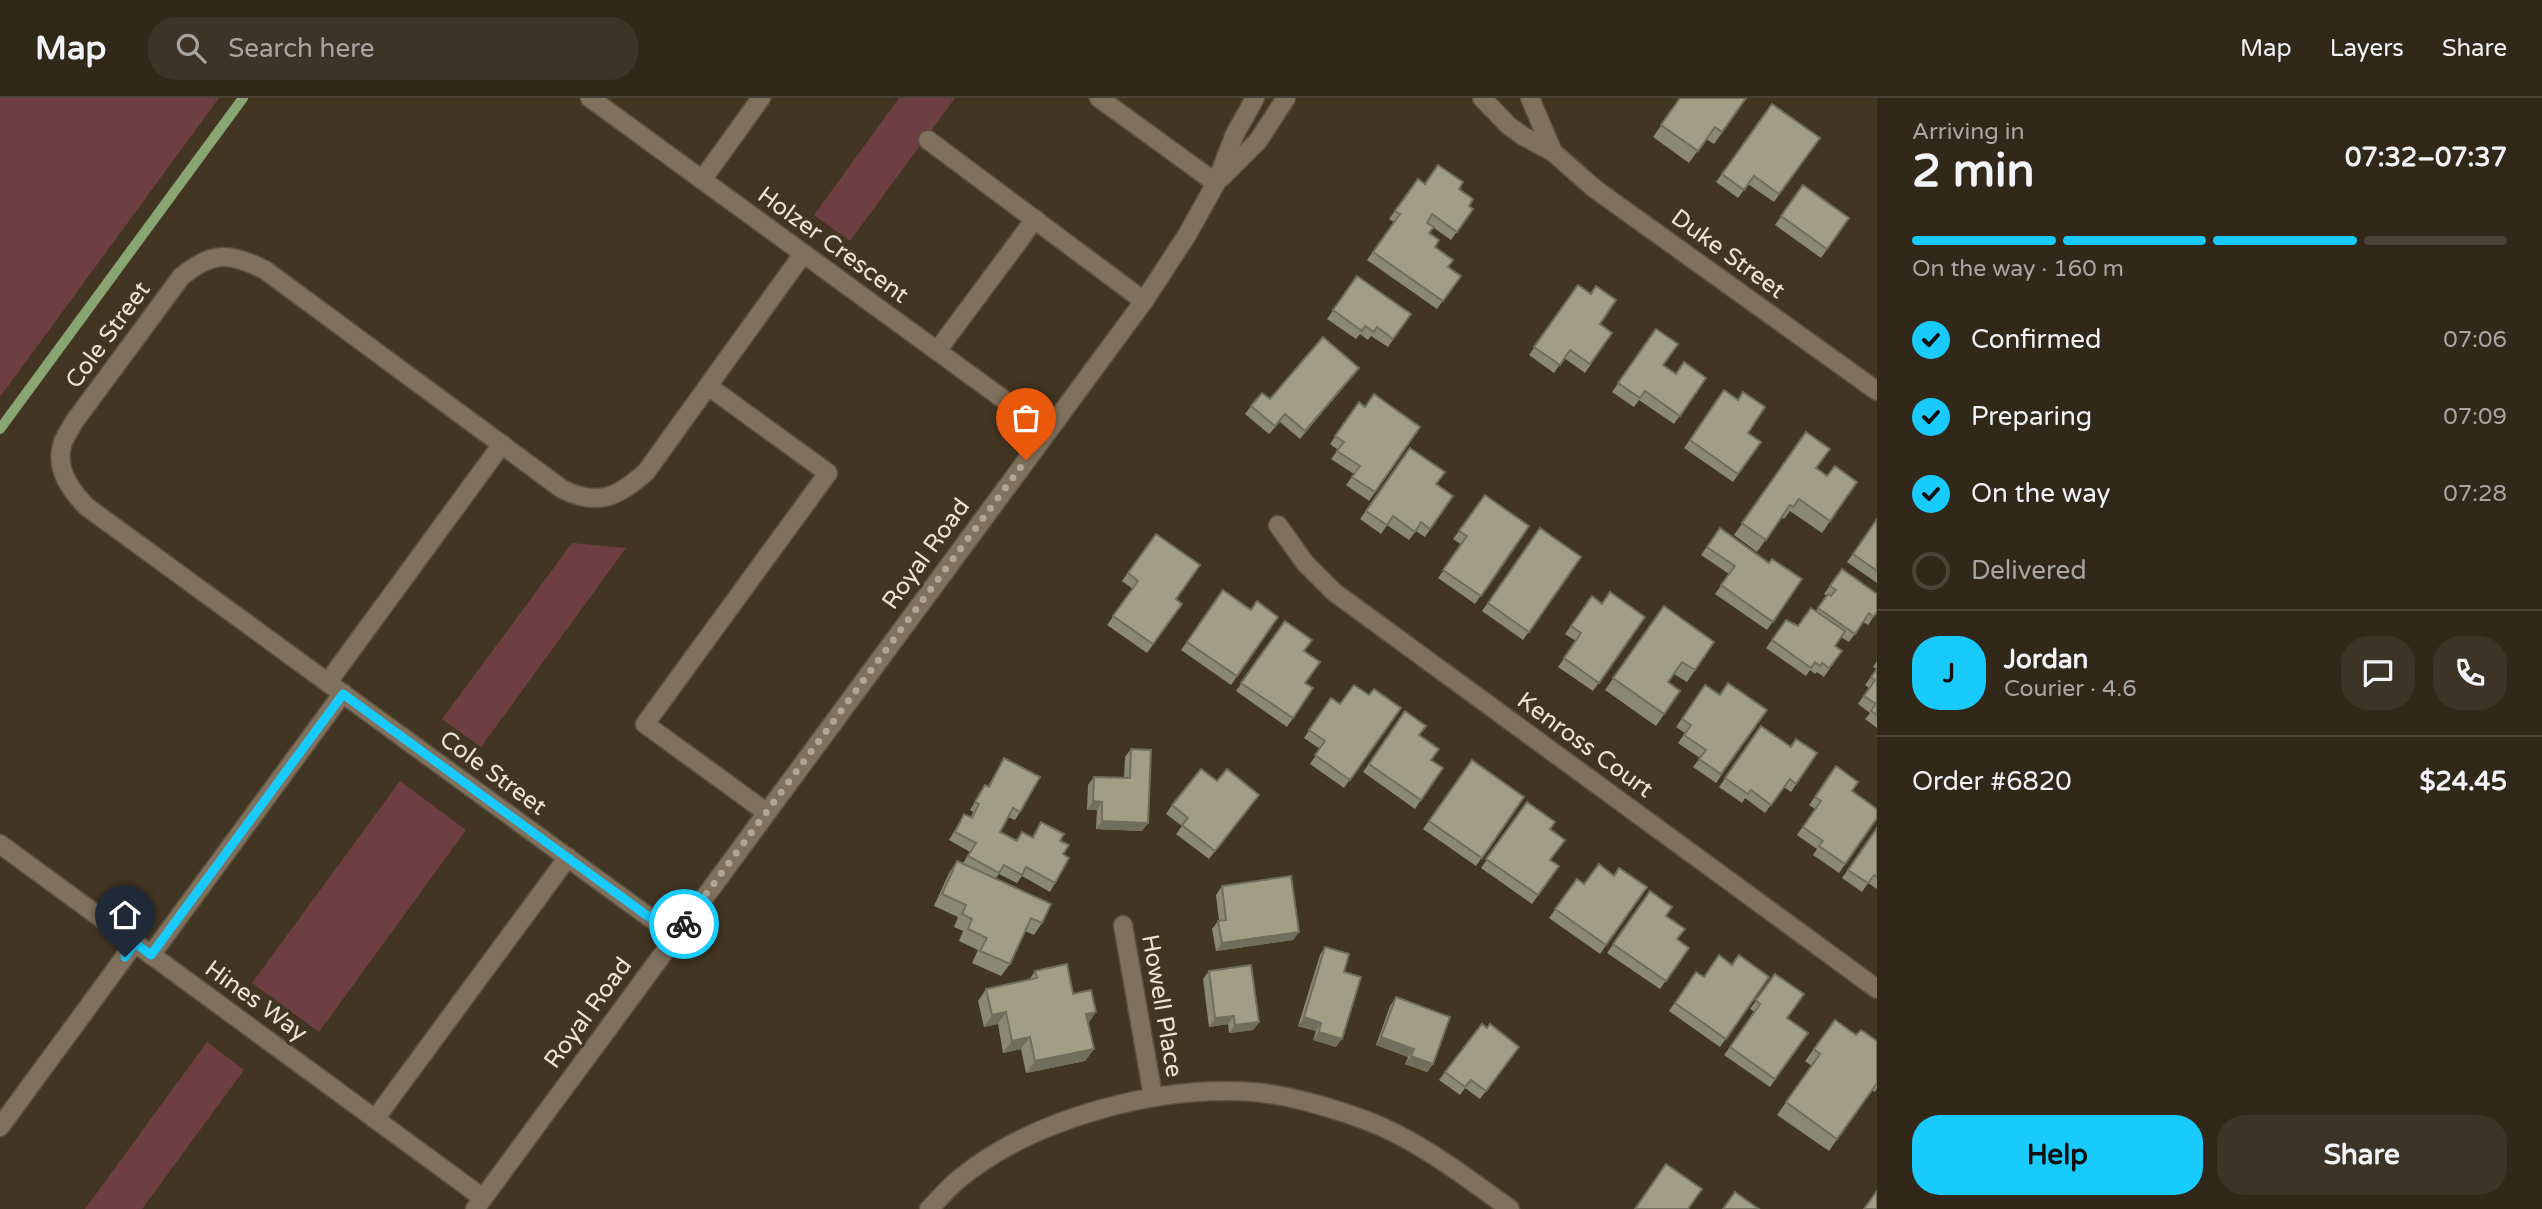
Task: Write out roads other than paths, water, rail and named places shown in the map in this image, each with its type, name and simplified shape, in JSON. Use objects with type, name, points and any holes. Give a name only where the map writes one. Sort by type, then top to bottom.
[{"type":"street","name":"Holzer Crescent","points":[[590,98],[1047,431]]},
{"type":"street","points":[[702,180],[761,98]]},
{"type":"street","points":[[1099,98],[1216,183]]},
{"type":"street","name":"Royal Road","points":[[480,1204],[1144,300],[1187,235],[1216,183],[1235,134],[1255,98]]},
{"type":"street","name":"Royal Road","points":[[1216,183],[1258,141],[1286,98]]},
{"type":"street","name":"Duke Street","points":[[1482,98],[1523,136],[1553,152],[1595,189],[1877,391]]},
{"type":"street","name":"Duke Street","points":[[1530,98],[1553,152]]},
{"type":"street","points":[[928,140],[1144,300]]},
{"type":"street","points":[[937,351],[1035,219]]},
{"type":"street","name":"Cole Street","points":[[675,936],[87,507],[72,492],[65,480],[62,444],[74,422],[181,277],[197,263],[213,257],[229,256],[265,270],[575,496],[595,499],[615,495],[646,472],[803,254]]},
{"type":"street","points":[[708,386],[828,473],[645,724],[766,812]]},
{"type":"street","points":[[328,682],[502,444]]},
{"type":"street","name":"Kenross Court","points":[[1278,526],[1305,563],[1334,592],[1877,989]]},
{"type":"street","points":[[151,955],[343,694]]},
{"type":"street","name":"Hines Way","points":[[0,845],[375,1119],[480,1204]]},
{"type":"street","points":[[375,1119],[568,857]]},
{"type":"street","name":"Howell Place","points":[[1123,925],[1153,1096]]},
{"type":"street","points":[[0,1127],[135,943]]},
{"type":"street","points":[[929,1209],[960,1179],[1007,1147],[1079,1116],[1153,1096],[1254,1092],[1317,1104],[1394,1133],[1459,1172],[1510,1209]]},
{"type":"waterway","points":[[0,429],[243,98]]}]
